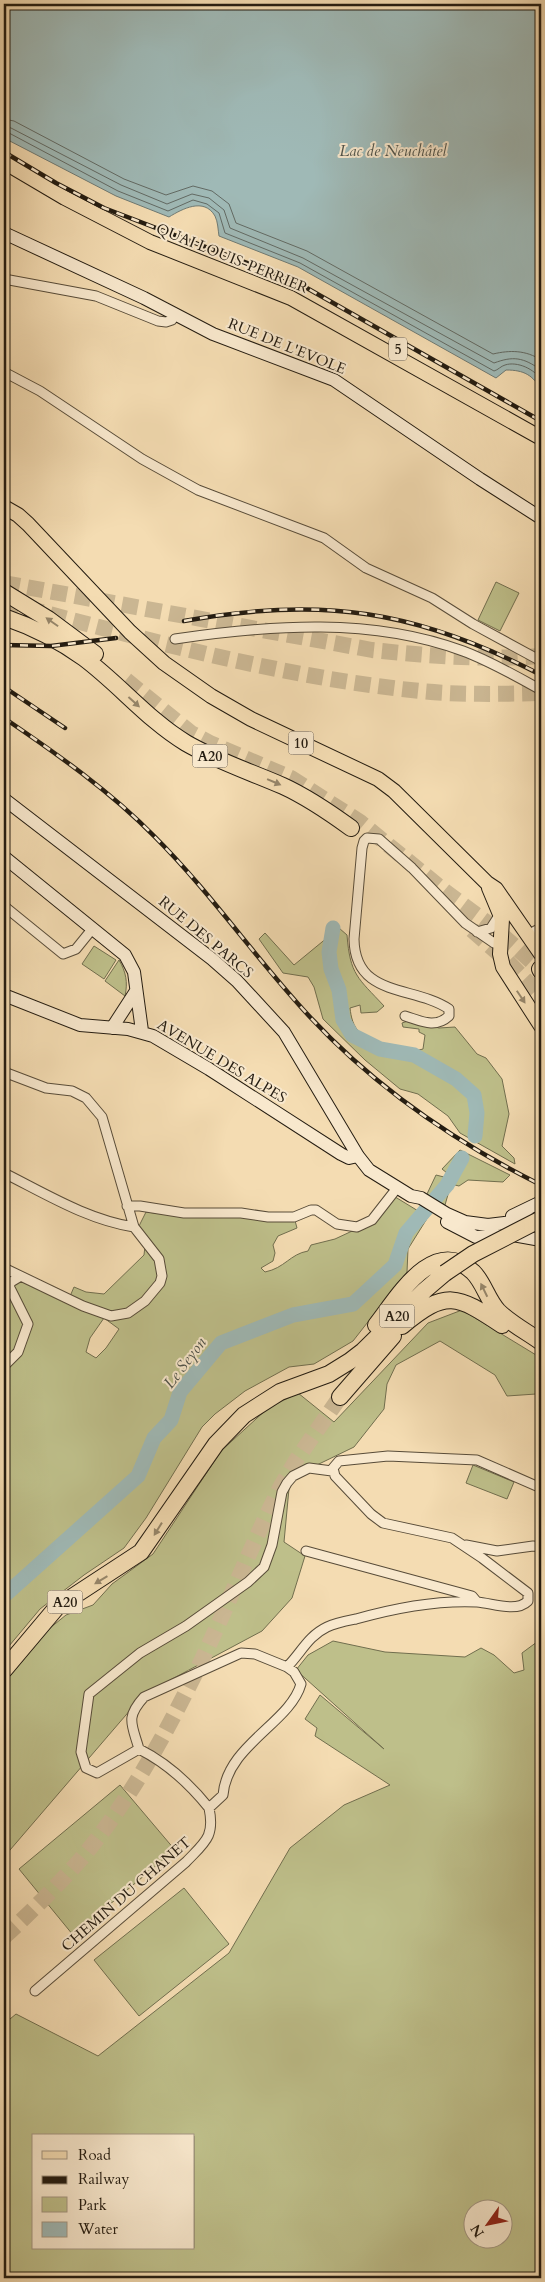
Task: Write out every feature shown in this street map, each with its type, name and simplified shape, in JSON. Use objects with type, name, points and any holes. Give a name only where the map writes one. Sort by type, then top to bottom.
[{"type":"highway","points":[[4,592],[60,627],[126,680]]},
{"type":"highway","name":"A20","points":[[4,617],[36,629],[78,654],[166,730],[185,742],[224,763],[285,787],[325,810],[351,828]]},
{"type":"highway","name":"A20","points":[[4,1670],[57,1607],[141,1552],[152,1540],[216,1444],[244,1415],[280,1392],[324,1376],[345,1365],[363,1351],[409,1304],[480,1250],[541,1219]]},
{"type":"highway","name":"A20","points":[[340,1397],[448,1276],[541,1229]]},
{"type":"highway","points":[[174,1505],[191,1466],[204,1444],[222,1422],[240,1406],[270,1387],[328,1365],[347,1353],[371,1331],[408,1283],[428,1266],[449,1262],[470,1269],[477,1276],[498,1311],[541,1342]]},
{"type":"highway","points":[[402,1326],[432,1304],[452,1300],[475,1306],[541,1350]]},
{"type":"main road","name":"QUAI LOUIS-PERRIER","points":[[4,162],[66,198],[150,242],[291,298],[541,438]]},
{"type":"main road","name":"5","points":[[106,219],[284,286],[541,430]]},
{"type":"main road","name":"RUE DE L'EVOLE","points":[[4,233],[65,260],[229,340],[334,380],[480,480],[541,518]]},
{"type":"main road","name":"10","points":[[4,507],[28,524],[108,610],[164,663],[211,696],[251,719],[378,779],[399,796],[487,883],[496,889],[509,905],[527,935],[541,965]]},
{"type":"main road","name":"RUE DES PARCS","points":[[4,799],[233,977],[284,1032],[358,1156],[369,1170],[412,1196],[416,1203],[458,1220],[480,1225],[541,1219]]},
{"type":"main road","points":[[4,857],[125,955],[134,972],[142,1031]]},
{"type":"main road","name":"10","points":[[487,883],[500,914],[502,925],[501,960],[504,971],[541,1026]]},
{"type":"main road","points":[[501,944],[527,935]]},
{"type":"main road","points":[[112,1028],[136,991]]},
{"type":"main road","name":"AVENUE DES ALPES","points":[[4,995],[68,1022],[93,1027],[142,1031],[209,1069],[347,1157],[358,1156]]},
{"type":"main road","name":"RUE DES PARCS","points":[[495,1224],[541,1202]]},
{"type":"main road","name":"RUE DES PARCS","points":[[437,1211],[476,1237],[513,1235],[541,1240]]},
{"type":"street","points":[[4,279],[96,296],[158,321],[166,322],[172,320],[174,314]]},
{"type":"street","points":[[4,372],[40,391],[142,459],[198,490],[324,538],[366,568],[432,598],[541,661]]},
{"type":"street","points":[[4,493],[4,507]]},
{"type":"street","points":[[175,639],[228,631],[321,625],[399,633],[465,651],[541,690]]},
{"type":"street","points":[[405,1016],[436,1024],[443,1022],[449,1016],[449,1009],[440,1003],[384,986],[372,980],[359,965],[354,949],[364,841],[367,838],[380,839],[477,932],[494,943],[501,944]]},
{"type":"street","points":[[4,906],[63,954],[76,949],[93,928]]},
{"type":"street","points":[[477,932],[491,928],[500,914]]},
{"type":"street","points":[[527,935],[541,928]]},
{"type":"street","points":[[4,1072],[46,1088],[72,1091],[86,1098],[102,1117],[134,1228],[159,1259],[162,1276],[160,1283],[145,1301],[128,1313],[111,1316],[96,1312],[4,1268]]},
{"type":"street","points":[[4,1173],[63,1203],[118,1225],[134,1228]]},
{"type":"street","points":[[127,1206],[140,1206],[184,1214],[241,1213],[268,1217],[294,1217],[311,1210],[316,1210],[337,1224],[350,1228],[372,1220],[397,1188]]},
{"type":"street","points":[[4,1366],[18,1352],[28,1324],[9,1286],[11,1282],[21,1276]]},
{"type":"street","points":[[332,1471],[337,1463],[345,1460],[388,1456],[477,1460],[541,1488]]},
{"type":"street","points":[[139,1749],[97,1773],[86,1768],[80,1752],[89,1694],[140,1653],[186,1626],[248,1582],[264,1567],[282,1492],[288,1482],[293,1476],[309,1468],[332,1471]]},
{"type":"street","points":[[287,1667],[314,1634],[328,1626],[386,1610],[436,1603],[477,1602],[516,1607],[524,1605],[528,1601],[528,1593],[452,1538],[383,1523],[338,1482],[332,1471]]},
{"type":"street","points":[[463,1545],[497,1551],[541,1547]]},
{"type":"street","points":[[306,1551],[472,1596],[477,1602]]},
{"type":"street","points":[[241,1653],[255,1654],[287,1667],[294,1672],[301,1684],[297,1697],[247,1746],[224,1783],[223,1795],[208,1808],[191,1786],[158,1759],[139,1749],[131,1720],[134,1709],[144,1697],[241,1653]]},
{"type":"street","name":"CHEMIN DU CHANET","points":[[35,1991],[186,1862],[208,1840],[212,1824],[208,1808]]},
{"type":"green space","points":[[496,582],[519,593],[500,631],[478,620]]},
{"type":"green space","points":[[339,928],[347,935],[350,959],[357,975],[384,1006],[377,1012],[361,1013],[360,1005],[350,1008],[353,1021],[358,1030],[365,1038],[372,1042],[399,1050],[416,1050],[423,1049],[425,1035],[419,1032],[419,1029],[403,1027],[402,1023],[411,1020],[439,1028],[455,1027],[477,1054],[486,1058],[502,1079],[509,1114],[502,1146],[514,1158],[515,1164],[460,1133],[448,1116],[418,1094],[400,1089],[365,1060],[323,1019],[314,987],[308,977],[283,973],[259,939],[265,933],[294,965]]},
{"type":"green space","points":[[94,946],[116,960],[104,979],[82,964]]},
{"type":"green space","points":[[119,960],[126,977],[125,996],[105,981]]},
{"type":"green space","points":[[460,1150],[510,1175],[503,1182],[468,1180],[459,1186],[451,1184],[445,1205],[427,1194],[436,1175],[444,1177],[447,1173],[442,1169]]},
{"type":"green space","points":[[392,1195],[428,1217],[408,1249],[407,1272],[353,1341],[314,1364],[289,1367],[245,1391],[215,1414],[202,1427],[146,1518],[124,1548],[84,1575],[40,1609],[4,1652],[4,1272],[68,1301],[74,1287],[86,1292],[104,1294],[144,1255],[146,1237],[139,1226],[146,1212],[192,1217],[294,1217],[297,1228],[278,1236],[273,1245],[275,1253],[273,1261],[261,1268],[265,1272],[278,1267],[296,1255],[308,1251],[311,1245],[335,1239],[365,1225]],"holes":[[[104,1318],[119,1329],[106,1348],[96,1358],[86,1352],[90,1338]]]},
{"type":"green space","points":[[462,1310],[541,1358],[541,1397],[536,1394],[507,1396],[495,1375],[440,1341],[396,1365],[387,1384],[384,1409],[354,1447],[290,1478],[284,1542],[305,1556],[292,1598],[262,1631],[144,1694],[4,1857],[4,1683],[50,1628],[66,1615],[93,1605],[112,1584],[153,1554],[221,1451],[268,1408],[298,1393],[334,1422],[428,1323]]},
{"type":"green space","points":[[473,1465],[514,1482],[507,1499],[466,1483]]},
{"type":"green space","points":[[541,1639],[541,2278],[4,2278],[4,2024],[16,2014],[98,2056],[229,1953],[290,1848],[344,1805],[390,1785],[315,1736],[317,1728],[305,1719],[320,1695],[384,1749],[296,1670],[308,1655],[333,1641],[385,1652],[465,1657],[481,1648],[494,1655],[514,1673],[524,1670],[522,1653]]},
{"type":"green space","points":[[120,1785],[175,1850],[73,1935],[19,1869]]},
{"type":"green space","points":[[184,1888],[229,1944],[139,2016],[94,1960]]},
{"type":"water","name":"Lac de Neuchâtel","points":[[4,4],[541,4],[541,390],[531,377],[523,372],[506,370],[496,378],[298,267],[219,236],[215,216],[205,207],[193,206],[169,217],[116,196],[4,138]]},
{"type":"waterway","name":"Le Seyon","points":[[333,928],[329,952],[331,969],[339,990],[343,1020],[352,1035],[380,1049],[414,1055],[456,1079],[474,1095],[477,1113],[475,1136]]},
{"type":"waterway","name":"Le Seyon","points":[[4,1596],[138,1476],[154,1438],[171,1420],[180,1392],[221,1343],[293,1315],[353,1304],[395,1265],[406,1233],[447,1185],[462,1158]]},
{"type":"tunnel","points":[[4,583],[372,650],[456,657],[541,656]]},
{"type":"tunnel","points":[[4,602],[210,655],[367,685],[435,692],[481,694],[541,693]]},
{"type":"tunnel","points":[[126,680],[191,733],[291,778],[360,822],[447,893],[493,927],[540,969]]},
{"type":"tunnel","points":[[472,930],[506,960],[541,996]]},
{"type":"tunnel","points":[[4,1937],[44,1899],[81,1859],[130,1792],[158,1745],[196,1672],[281,1486],[297,1459],[340,1397]]},
{"type":"railway","points":[[4,152],[56,183],[104,208],[305,287],[541,421]]},
{"type":"railway","points":[[184,621],[234,613],[280,610],[324,610],[367,614],[410,623],[452,636],[496,653],[541,675]]},
{"type":"railway","points":[[4,645],[51,646],[116,638]]},
{"type":"railway","points":[[4,687],[65,728]]},
{"type":"railway","points":[[4,718],[44,745],[138,820],[176,858],[290,995],[335,1043],[362,1067],[418,1112],[448,1132],[478,1151],[541,1185]]}]
